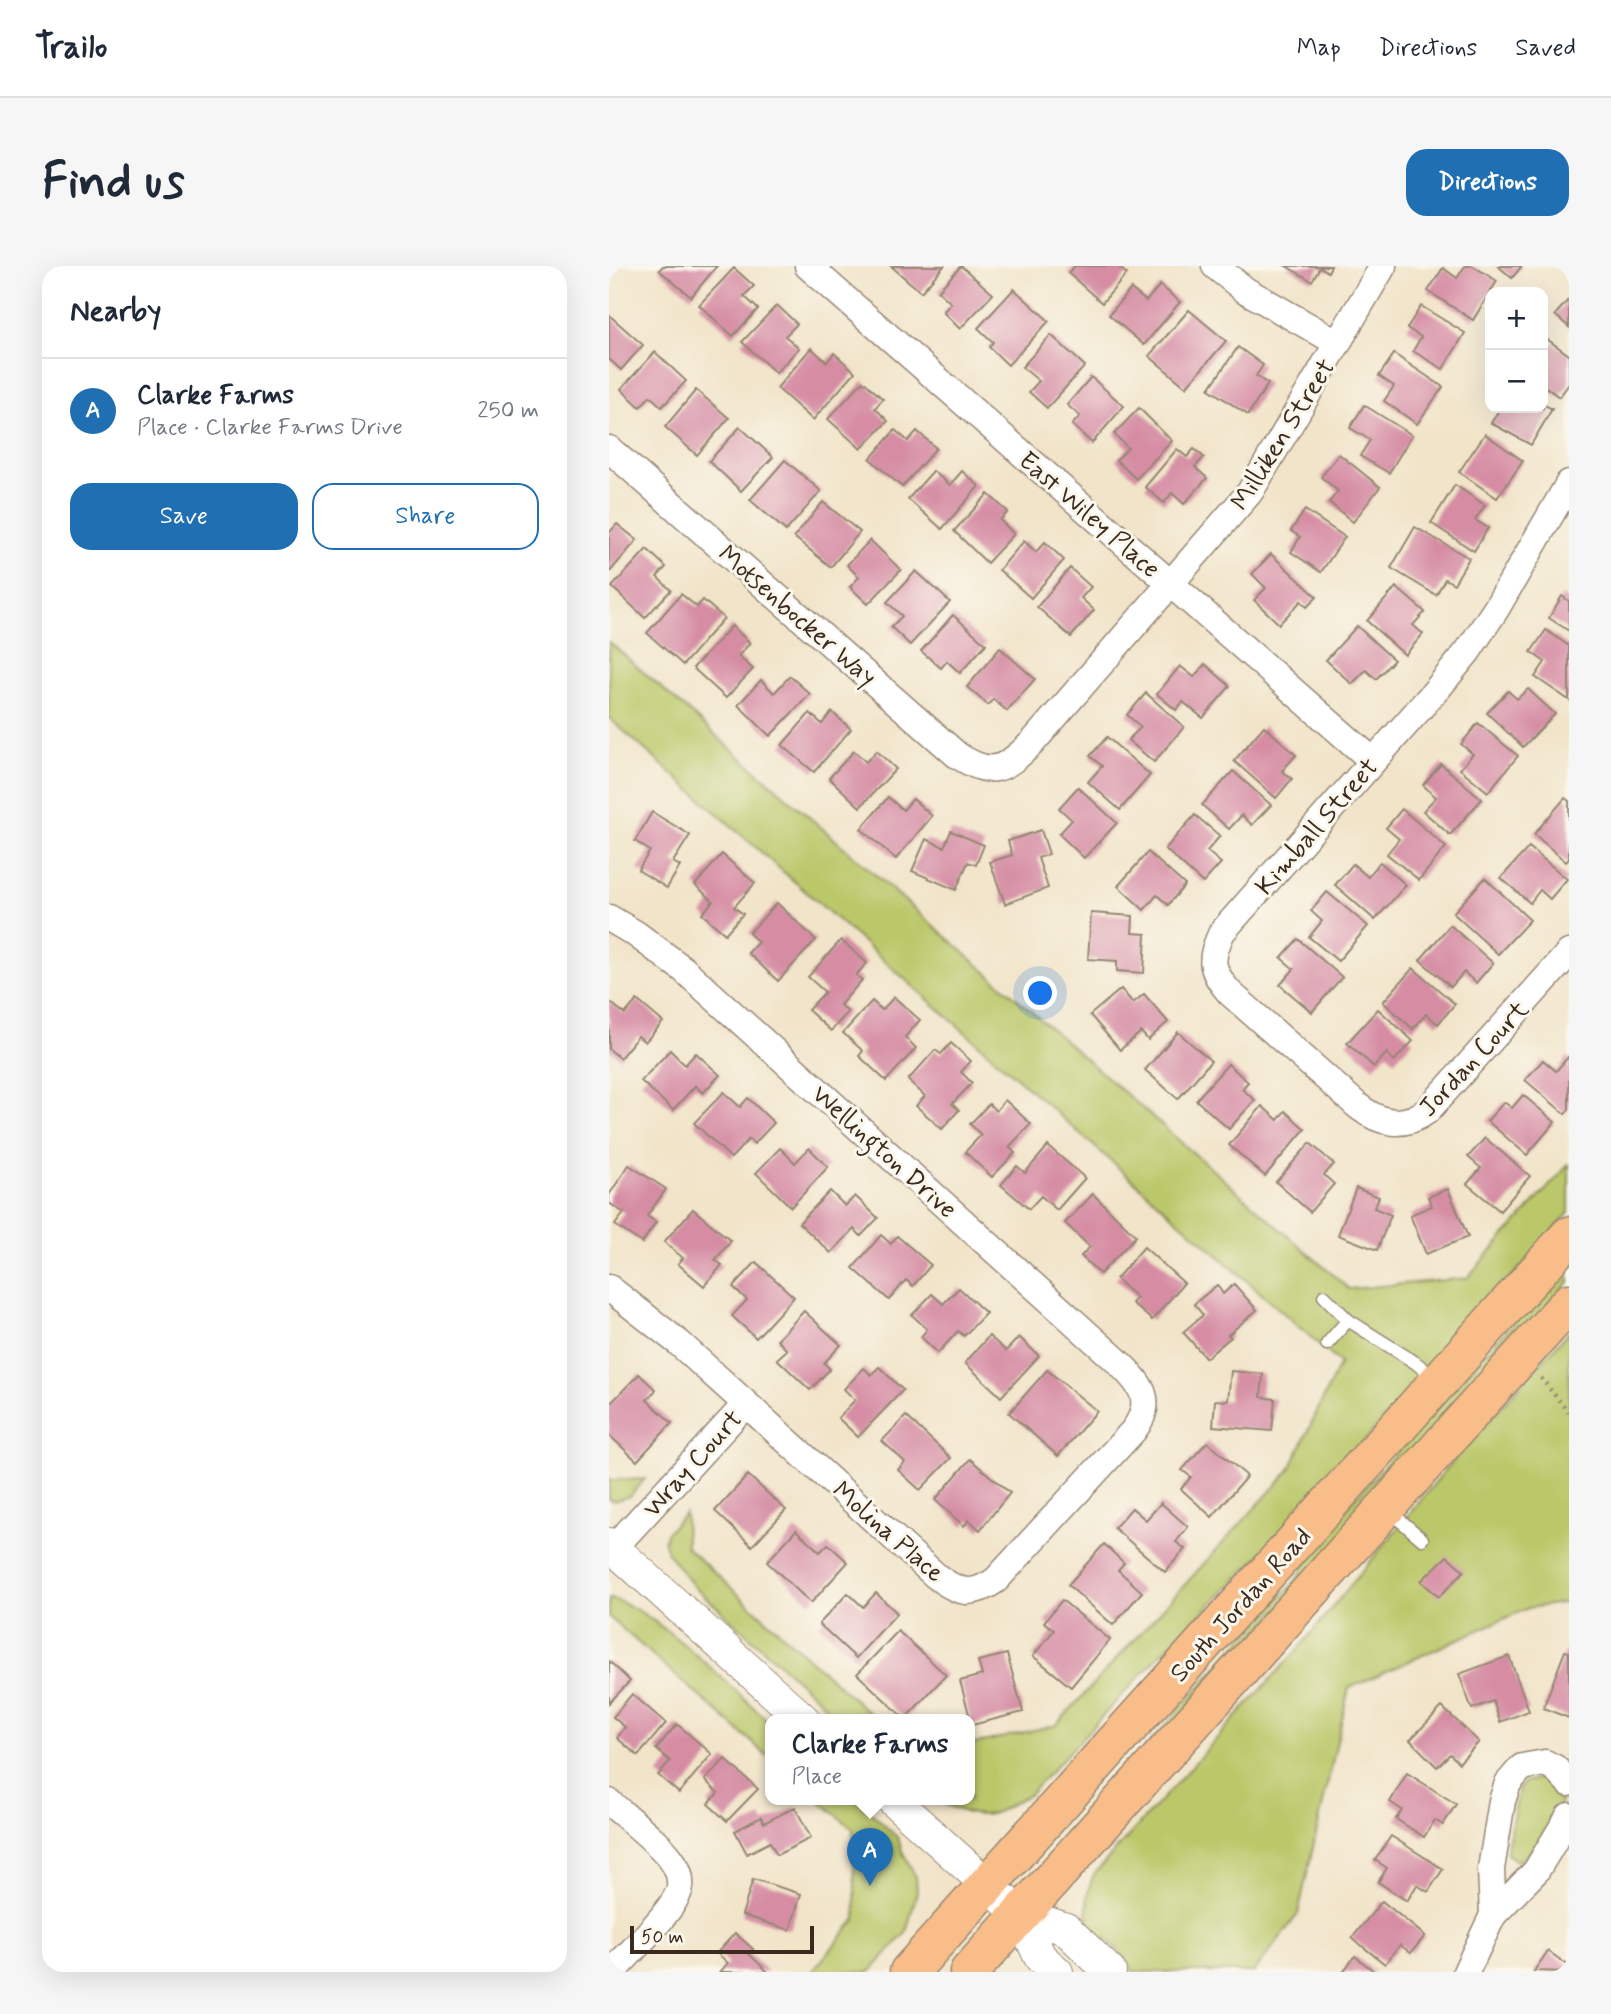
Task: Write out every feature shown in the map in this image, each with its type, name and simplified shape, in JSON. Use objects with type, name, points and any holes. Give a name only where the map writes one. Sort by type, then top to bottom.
[{"type":"main road","name":"South Jordan Road","points":[[909,1972],[1569,1236]]},
{"type":"main road","name":"South Jordan Road","points":[[969,1972],[1569,1303]]},
{"type":"street","name":"East Wiley Place","points":[[808,266],[1373,761]]},
{"type":"street","points":[[1215,266],[1245,290],[1338,343]]},
{"type":"street","name":"Milliken Street","points":[[992,770],[1017,758],[1032,743],[1250,492],[1383,266]]},
{"type":"street","name":"Motsenbocker Way","points":[[609,449],[957,755],[975,766],[992,770]]},
{"type":"street","name":"Kimball Street","points":[[1401,1124],[1382,1121],[1359,1107],[1230,993],[1218,979],[1212,963],[1215,948],[1222,932],[1438,688],[1481,634],[1569,483]]},
{"type":"street","name":"Wellington Drive","points":[[609,918],[663,953],[692,977],[1116,1360],[1133,1376],[1146,1399]]},
{"type":"street","name":"Jordan Court","points":[[1401,1124],[1416,1120],[1427,1111],[1569,953]]},
{"type":"street","name":"Molina Place","points":[[609,1288],[658,1324],[936,1576],[948,1585],[974,1592],[985,1588],[1006,1570],[1133,1431],[1145,1411],[1146,1399]]},
{"type":"street","name":"Wray Court","points":[[611,1548],[747,1404]]},
{"type":"street","points":[[611,1548],[797,1714]]},
{"type":"street","points":[[1493,1915],[1491,1869],[1502,1801],[1508,1783],[1522,1767],[1545,1763],[1555,1768],[1569,1783]]},
{"type":"street","points":[[609,1802],[668,1855],[679,1873],[681,1884],[668,1909],[612,1972]]},
{"type":"street","points":[[899,1805],[1020,1914],[1040,1957],[1057,1972]]},
{"type":"street","points":[[1466,1972],[1493,1915],[1536,1871],[1569,1816]]},
{"type":"street","points":[[1020,1914],[1066,1929],[1110,1972]]},
{"type":"lane","points":[[1324,1296],[1348,1320],[1416,1363],[1439,1381]]},
{"type":"lane","points":[[1327,1344],[1348,1320]]},
{"type":"lane","points":[[1386,1508],[1422,1539]]},
{"type":"path","points":[[1541,1378],[1569,1413]]},
{"type":"green space","points":[[609,642],[1349,1289],[1467,1278],[1569,1164],[1569,1213],[1271,1545],[1171,1643],[1029,1795],[999,1811],[982,1815],[946,1805],[975,1805],[975,1744],[1056,1725],[1289,1471],[1340,1363],[609,718]]},
{"type":"green space","points":[[1569,1261],[1569,1282],[1067,1842],[1062,1838],[1291,1586],[1340,1515]]},
{"type":"green space","points":[[1569,1331],[1569,1602],[1528,1608],[1349,1688],[1298,1914],[1254,1972],[1134,1972],[1119,1951],[1105,1938],[1099,1942],[1090,1926],[1087,1901],[1094,1874],[1299,1648],[1457,1456]]},
{"type":"green space","points":[[609,1478],[645,1479],[630,1496],[614,1501],[609,1499]]},
{"type":"green space","points":[[685,1513],[686,1547],[870,1714],[834,1714],[693,1585],[668,1554],[664,1542],[667,1532]]},
{"type":"green space","points":[[609,1599],[624,1603],[667,1631],[715,1672],[765,1718],[765,1754],[609,1617]]},
{"type":"green space","points":[[1541,1778],[1557,1786],[1560,1803],[1542,1836],[1529,1853],[1517,1861],[1507,1854],[1507,1848],[1519,1788],[1525,1782]]},
{"type":"green space","points":[[825,1805],[862,1805],[898,1838],[916,1877],[917,1892],[906,1933],[870,1972],[812,1972],[856,1919],[853,1829]]},
{"type":"building","points":[[663,266],[717,266],[691,297],[659,270]]},
{"type":"building","points":[[891,266],[944,266],[921,292]]},
{"type":"building","points":[[961,266],[993,294],[960,329],[943,312],[951,303],[938,291]]},
{"type":"building","points":[[1075,266],[1117,266],[1127,274],[1102,303],[1068,273]]},
{"type":"building","points":[[1286,266],[1331,266],[1328,272],[1320,267],[1312,281]]},
{"type":"building","points":[[1465,266],[1473,266],[1497,281],[1493,287],[1485,287],[1485,300],[1473,320],[1428,291],[1443,268],[1457,278]]},
{"type":"building","points":[[1498,266],[1522,266],[1512,278]]},
{"type":"building","points":[[734,268],[754,286],[744,296],[758,309],[733,336],[699,305]]},
{"type":"building","points":[[1160,285],[1180,302],[1144,345],[1109,315],[1131,289],[1146,301]]},
{"type":"building","points":[[1014,289],[1049,321],[1008,365],[989,347],[993,342],[978,328]]},
{"type":"building","points":[[1569,299],[1569,327],[1555,315]]},
{"type":"building","points":[[777,305],[797,324],[785,336],[799,348],[776,373],[742,342]]},
{"type":"building","points":[[1421,306],[1465,333],[1443,369],[1413,351],[1421,337],[1407,328]]},
{"type":"building","points":[[1189,310],[1226,341],[1186,387],[1149,356]]},
{"type":"building","points":[[609,315],[643,345],[621,370],[609,359]]},
{"type":"building","points":[[1051,335],[1085,366],[1047,408],[1029,392],[1039,381],[1022,367]]},
{"type":"building","points":[[1548,340],[1569,355],[1569,384],[1559,397],[1548,389]]},
{"type":"building","points":[[1238,347],[1263,365],[1256,376],[1268,384],[1248,415],[1209,389]]},
{"type":"building","points":[[811,348],[827,362],[834,353],[855,372],[813,420],[777,388]]},
{"type":"building","points":[[655,352],[686,381],[662,407],[650,396],[640,407],[621,389]]},
{"type":"building","points":[[1394,354],[1443,387],[1417,424],[1384,401],[1394,386],[1379,376]]},
{"type":"building","points":[[1091,377],[1124,406],[1092,443],[1072,425],[1080,416],[1067,405]]},
{"type":"building","points":[[863,381],[883,399],[875,408],[888,421],[861,449],[828,419]]},
{"type":"building","points":[[696,390],[729,418],[697,455],[665,427]]},
{"type":"building","points":[[1364,405],[1412,435],[1389,473],[1360,456],[1370,440],[1350,428]]},
{"type":"building","points":[[1548,407],[1552,409],[1531,445],[1491,423],[1497,413],[1548,413]]},
{"type":"building","points":[[1139,408],[1172,441],[1136,479],[1116,460],[1128,448],[1114,434]]},
{"type":"building","points":[[740,427],[773,457],[741,491],[709,461]]},
{"type":"building","points":[[895,430],[908,441],[917,431],[936,448],[902,487],[870,459]]},
{"type":"building","points":[[1485,434],[1523,461],[1497,498],[1459,472]]},
{"type":"building","points":[[1177,449],[1187,457],[1194,449],[1204,457],[1195,467],[1207,478],[1184,504],[1172,493],[1164,503],[1145,487]]},
{"type":"building","points":[[1339,454],[1380,487],[1353,522],[1329,502],[1338,491],[1321,477]]},
{"type":"building","points":[[785,460],[821,491],[786,531],[750,500]]},
{"type":"building","points":[[933,471],[950,485],[962,471],[979,486],[942,529],[908,499]]},
{"type":"building","points":[[1455,485],[1485,505],[1475,520],[1488,528],[1474,551],[1431,523]]},
{"type":"building","points":[[988,494],[1008,512],[1000,520],[1014,534],[987,563],[954,531]]},
{"type":"building","points":[[823,502],[860,532],[831,567],[794,537]]},
{"type":"building","points":[[1305,510],[1345,537],[1321,572],[1291,552],[1300,537],[1291,531]]},
{"type":"building","points":[[617,524],[637,540],[609,573],[609,533]]},
{"type":"building","points":[[1415,527],[1469,558],[1454,584],[1445,579],[1436,595],[1391,568]]},
{"type":"building","points":[[870,540],[901,570],[868,604],[850,587],[859,577],[847,565]]},
{"type":"building","points":[[1024,541],[1036,552],[1045,542],[1064,560],[1031,598],[999,570]]},
{"type":"building","points":[[647,549],[666,567],[657,577],[671,590],[645,618],[612,587]]},
{"type":"building","points":[[1271,554],[1317,597],[1307,607],[1301,601],[1279,624],[1254,600],[1266,588],[1252,574]]},
{"type":"building","points":[[1070,568],[1091,587],[1081,598],[1094,610],[1071,637],[1037,607]]},
{"type":"building","points":[[916,571],[950,602],[910,645],[891,627],[902,616],[887,602]]},
{"type":"building","points":[[1396,587],[1425,612],[1413,625],[1423,634],[1405,655],[1367,621]]},
{"type":"building","points":[[681,594],[697,607],[703,600],[724,618],[683,665],[647,633]]},
{"type":"building","points":[[1562,596],[1569,601],[1569,631],[1549,618]]},
{"type":"building","points":[[953,615],[986,644],[960,673],[947,661],[941,668],[921,651]]},
{"type":"building","points":[[732,626],[750,643],[738,656],[753,669],[726,698],[693,668]]},
{"type":"building","points":[[1357,626],[1394,660],[1376,679],[1366,670],[1352,684],[1326,660]]},
{"type":"building","points":[[1546,630],[1569,646],[1569,700],[1535,677],[1545,662],[1531,652]]},
{"type":"building","points":[[1000,648],[1035,679],[1007,711],[993,699],[988,705],[967,687]]},
{"type":"building","points":[[1205,664],[1230,686],[1203,718],[1183,702],[1176,710],[1157,694],[1180,666],[1194,677]]},
{"type":"building","points":[[790,676],[810,694],[770,736],[738,705],[761,680],[774,693]]},
{"type":"building","points":[[1528,689],[1555,714],[1523,747],[1487,713],[1508,691],[1517,699]]},
{"type":"building","points":[[1146,693],[1184,727],[1154,762],[1128,740],[1141,727],[1127,715]]},
{"type":"building","points":[[832,712],[851,729],[814,772],[782,745],[810,713],[822,724]]},
{"type":"building","points":[[1478,723],[1518,756],[1488,792],[1460,769],[1473,754],[1461,744]]},
{"type":"building","points":[[1264,726],[1296,755],[1282,771],[1292,779],[1276,798],[1234,761]]},
{"type":"building","points":[[1107,737],[1150,775],[1120,810],[1088,782],[1102,766],[1090,756]]},
{"type":"building","points":[[854,751],[866,762],[877,751],[896,769],[860,807],[829,778]]},
{"type":"building","points":[[1441,764],[1482,799],[1450,835],[1423,811],[1436,797],[1423,785]]},
{"type":"building","points":[[1233,771],[1271,805],[1252,825],[1242,815],[1229,829],[1202,805]]},
{"type":"building","points":[[1078,787],[1117,823],[1084,858],[1059,834],[1072,820],[1059,808]]},
{"type":"building","points":[[888,797],[903,810],[913,799],[932,816],[896,859],[861,829]]},
{"type":"building","points":[[1565,798],[1569,801],[1569,859],[1566,862],[1534,834]]},
{"type":"building","points":[[1402,809],[1446,847],[1419,880],[1387,854],[1399,839],[1386,828]]},
{"type":"building","points":[[652,812],[690,835],[673,862],[680,866],[667,888],[638,870],[650,851],[635,841]]},
{"type":"building","points":[[1195,815],[1220,836],[1207,851],[1221,863],[1203,883],[1165,849]]},
{"type":"building","points":[[1041,830],[1049,854],[1038,858],[1048,888],[1005,904],[990,862],[1012,855],[1008,841]]},
{"type":"building","points":[[951,831],[984,845],[976,865],[968,862],[956,890],[912,871],[926,839],[944,847]]},
{"type":"building","points":[[1529,847],[1567,879],[1550,899],[1540,890],[1530,903],[1501,878]]},
{"type":"building","points":[[1148,852],[1185,885],[1168,905],[1157,895],[1144,910],[1118,886]]},
{"type":"building","points":[[722,854],[755,883],[734,907],[743,914],[725,934],[702,914],[713,901],[695,885]]},
{"type":"building","points":[[1380,862],[1406,885],[1375,920],[1335,885],[1353,864],[1368,877]]},
{"type":"building","points":[[1485,878],[1530,920],[1498,954],[1453,913]]},
{"type":"building","points":[[1327,892],[1368,926],[1338,961],[1309,937],[1322,921],[1311,911]]},
{"type":"building","points":[[777,903],[816,940],[778,981],[748,953],[758,942],[749,933]]},
{"type":"building","points":[[1091,913],[1133,916],[1132,933],[1146,934],[1144,973],[1117,971],[1117,961],[1088,959]]},
{"type":"building","points":[[1450,925],[1493,963],[1476,983],[1464,972],[1451,987],[1420,960]]},
{"type":"building","points":[[1298,939],[1342,977],[1312,1012],[1280,985],[1294,969],[1281,958]]},
{"type":"building","points":[[841,940],[867,963],[856,975],[862,980],[840,1005],[848,1012],[831,1031],[808,1010],[825,992],[808,977]]},
{"type":"building","points":[[1413,968],[1455,1004],[1438,1024],[1426,1014],[1413,1029],[1383,1002]]},
{"type":"building","points":[[1121,989],[1133,1003],[1144,994],[1168,1022],[1148,1040],[1141,1032],[1120,1050],[1090,1015]]},
{"type":"building","points":[[894,997],[920,1020],[905,1037],[916,1048],[886,1081],[859,1056],[863,1051],[843,1033],[872,1001],[882,1010]]},
{"type":"building","points":[[637,1000],[663,1022],[645,1042],[638,1036],[620,1058],[609,1049],[609,1003],[625,1014]]},
{"type":"building","points":[[1378,1009],[1413,1041],[1394,1061],[1387,1053],[1374,1067],[1347,1043]]},
{"type":"building","points":[[1178,1032],[1211,1061],[1178,1099],[1145,1070]]},
{"type":"building","points":[[951,1043],[971,1061],[961,1072],[972,1083],[952,1104],[959,1110],[942,1129],[916,1106],[925,1096],[908,1080],[935,1050],[941,1054]]},
{"type":"building","points":[[670,1050],[685,1065],[696,1053],[720,1075],[703,1093],[695,1086],[673,1110],[641,1081]]},
{"type":"building","points":[[1569,1056],[1569,1109],[1565,1114],[1525,1080],[1543,1060],[1556,1071]]},
{"type":"building","points":[[1228,1064],[1248,1082],[1242,1089],[1255,1100],[1229,1129],[1196,1100]]},
{"type":"building","points":[[724,1092],[740,1107],[748,1098],[774,1123],[754,1144],[749,1139],[731,1158],[694,1123]]},
{"type":"building","points":[[1523,1095],[1555,1122],[1527,1155],[1487,1121],[1504,1102],[1512,1108]]},
{"type":"building","points":[[1005,1100],[1031,1124],[1009,1147],[1015,1153],[992,1177],[965,1152],[981,1135],[970,1124],[989,1104],[996,1111]]},
{"type":"building","points":[[1262,1106],[1278,1120],[1285,1111],[1305,1129],[1265,1176],[1229,1145]]},
{"type":"building","points":[[1485,1138],[1530,1176],[1500,1211],[1467,1184],[1481,1168],[1468,1157]]},
{"type":"building","points":[[1310,1143],[1334,1164],[1324,1175],[1334,1184],[1310,1212],[1276,1182]]},
{"type":"building","points":[[1048,1146],[1085,1178],[1057,1210],[1041,1196],[1029,1209],[1001,1185],[1017,1166],[1025,1173]]},
{"type":"building","points":[[780,1148],[795,1163],[809,1148],[828,1167],[791,1207],[756,1173]]},
{"type":"building","points":[[629,1165],[666,1189],[647,1216],[656,1222],[642,1243],[615,1225],[624,1213],[609,1203],[609,1195]]},
{"type":"building","points":[[1356,1188],[1379,1197],[1374,1208],[1391,1215],[1377,1250],[1338,1235]]},
{"type":"building","points":[[1448,1189],[1468,1237],[1426,1254],[1410,1215],[1432,1206],[1428,1197]]},
{"type":"building","points":[[830,1191],[845,1206],[855,1196],[878,1218],[861,1236],[854,1229],[831,1253],[799,1223]]},
{"type":"building","points":[[1093,1194],[1136,1236],[1100,1274],[1081,1256],[1090,1247],[1065,1223]]},
{"type":"building","points":[[693,1209],[731,1241],[715,1260],[722,1265],[704,1286],[678,1264],[683,1258],[664,1242]]},
{"type":"building","points":[[881,1235],[891,1244],[897,1236],[931,1265],[913,1286],[906,1280],[889,1300],[853,1268]]},
{"type":"building","points":[[1144,1247],[1184,1283],[1152,1320],[1132,1303],[1137,1298],[1116,1279]]},
{"type":"building","points":[[756,1262],[794,1297],[756,1338],[732,1316],[747,1300],[733,1287]]},
{"type":"building","points":[[1234,1284],[1257,1310],[1206,1358],[1183,1332],[1203,1315],[1194,1304],[1217,1285],[1223,1294]]},
{"type":"building","points":[[959,1288],[986,1313],[964,1336],[958,1331],[938,1353],[921,1337],[927,1329],[912,1315],[932,1294],[943,1304]]},
{"type":"building","points":[[804,1311],[841,1345],[824,1363],[830,1369],[810,1390],[777,1359],[787,1350],[777,1340]]},
{"type":"building","points":[[989,1336],[1006,1351],[1019,1337],[1039,1356],[1001,1397],[965,1363]]},
{"type":"building","points":[[879,1367],[903,1390],[858,1437],[838,1418],[855,1400],[844,1389],[864,1368],[871,1375]]},
{"type":"building","points":[[1047,1370],[1097,1411],[1058,1456],[1009,1413]]},
{"type":"building","points":[[1231,1371],[1263,1374],[1261,1397],[1275,1399],[1272,1431],[1213,1426],[1215,1400],[1228,1401]]},
{"type":"building","points":[[639,1374],[656,1390],[647,1400],[672,1423],[637,1461],[609,1435],[609,1405]]},
{"type":"building","points":[[906,1416],[951,1458],[920,1490],[898,1470],[905,1462],[882,1441]]},
{"type":"building","points":[[1207,1442],[1247,1476],[1212,1517],[1181,1489],[1191,1477],[1182,1470]]},
{"type":"building","points":[[970,1459],[1010,1493],[980,1530],[969,1520],[964,1526],[935,1500]]},
{"type":"building","points":[[748,1475],[786,1510],[752,1546],[715,1511]]},
{"type":"building","points":[[1161,1503],[1188,1527],[1176,1542],[1185,1549],[1165,1572],[1114,1528],[1132,1508],[1146,1520]]},
{"type":"building","points":[[796,1530],[820,1552],[828,1544],[848,1562],[811,1603],[767,1562]]},
{"type":"building","points":[[1104,1544],[1124,1563],[1118,1570],[1142,1592],[1113,1625],[1068,1585]]},
{"type":"building","points":[[1447,1556],[1464,1571],[1439,1597],[1421,1581]]},
{"type":"building","points":[[848,1593],[863,1607],[876,1593],[897,1613],[856,1658],[819,1624]]},
{"type":"building","points":[[1062,1600],[1110,1640],[1071,1687],[1033,1656],[1054,1630],[1044,1622]]},
{"type":"building","points":[[898,1631],[946,1675],[910,1714],[900,1714],[857,1674]]},
{"type":"building","points":[[1565,1651],[1569,1652],[1569,1718],[1543,1708]]},
{"type":"building","points":[[1007,1654],[1023,1712],[975,1724],[975,1714],[969,1714],[960,1681],[982,1675],[978,1661]]},
{"type":"building","points":[[1509,1656],[1529,1711],[1500,1722],[1493,1701],[1472,1709],[1459,1674]]},
{"type":"building","points":[[609,1661],[630,1681],[609,1703]]},
{"type":"building","points":[[632,1694],[666,1723],[638,1756],[617,1738],[625,1727],[613,1717]]},
{"type":"building","points":[[1442,1707],[1479,1742],[1459,1763],[1450,1754],[1437,1767],[1410,1740]]},
{"type":"building","points":[[677,1724],[712,1754],[679,1793],[658,1775],[670,1761],[656,1749]]},
{"type":"building","points":[[725,1759],[758,1789],[727,1821],[708,1804],[718,1793],[705,1780]]},
{"type":"building","points":[[1407,1773],[1456,1804],[1443,1825],[1435,1820],[1424,1837],[1396,1819],[1402,1810],[1390,1802]]},
{"type":"building","points":[[795,1807],[811,1838],[777,1855],[770,1842],[747,1854],[735,1831],[761,1817],[764,1823]]},
{"type":"building","points":[[1391,1836],[1443,1869],[1428,1892],[1417,1885],[1407,1901],[1378,1882],[1387,1868],[1375,1860]]},
{"type":"building","points":[[753,1879],[801,1894],[790,1930],[742,1915]]},
{"type":"building","points":[[1382,1901],[1425,1936],[1411,1953],[1400,1945],[1385,1964],[1352,1938]]},
{"type":"building","points":[[735,1933],[753,1949],[749,1954],[768,1972],[720,1972],[728,1963],[717,1953]]},
{"type":"building","points":[[1548,1951],[1569,1966],[1569,1972],[1534,1971]]},
{"type":"building","points":[[1355,1956],[1375,1972],[1343,1972]]},
{"type":"place","name":"Clarke Farms","points":[[870,1886]]}]
